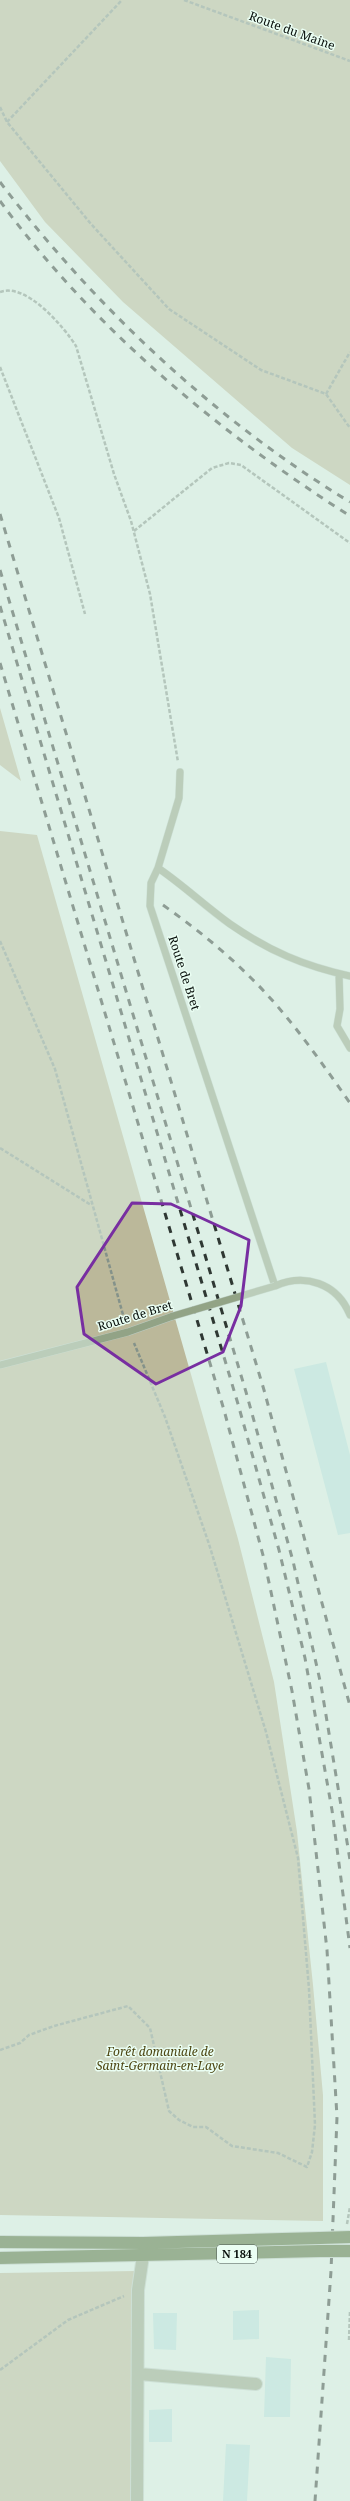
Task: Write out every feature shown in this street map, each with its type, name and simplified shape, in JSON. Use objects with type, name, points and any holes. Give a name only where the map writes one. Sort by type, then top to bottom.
[{"type":"main road","name":"N 184","points":[[0,2242],[143,2243],[350,2237]]},
{"type":"main road","points":[[143,2243],[143,2256]]},
{"type":"main road","name":"N 184","points":[[0,2258],[350,2251]]},
{"type":"street","points":[[137,2501],[139,2374],[138,2290],[143,2256]]},
{"type":"street","points":[[139,2374],[256,2384]]},
{"type":"lane","name":"Route de Bret","points":[[180,772],[179,798],[158,868],[151,883],[150,906],[275,1286]]},
{"type":"lane","points":[[158,868],[185,886],[229,923],[265,946],[293,961],[350,976]]},
{"type":"lane","points":[[339,974],[340,1008],[337,1026],[350,1048]]},
{"type":"lane","name":"Route de Bret","points":[[0,1365],[128,1332],[173,1316],[275,1286],[289,1280],[311,1280],[330,1289],[346,1306],[350,1315]]},
{"type":"path","points":[[7,122],[122,0]]},
{"type":"path","name":"Route du Maine","points":[[184,0],[350,61]]},
{"type":"path","points":[[0,106],[7,122],[91,224],[169,308],[261,370],[326,394],[350,428]]},
{"type":"path","points":[[0,292],[5,290],[22,294],[46,310],[67,332],[76,346],[114,474],[134,531],[160,646],[180,772]]},
{"type":"path","points":[[326,394],[350,352]]},
{"type":"path","points":[[0,367],[59,518],[85,614]]},
{"type":"path","points":[[134,531],[212,468],[229,463],[241,465],[350,543]]},
{"type":"path","points":[[0,941],[55,1069],[128,1332],[147,1369],[209,1544],[266,1732],[298,1858],[309,1989],[315,2125],[312,2152],[307,2167],[278,2154],[232,2146],[206,2127],[193,2126],[179,2120],[169,2111],[150,2028],[128,2006],[54,2026],[29,2035],[20,2043],[0,2050]]},
{"type":"path","points":[[0,1148],[92,1205]]},
{"type":"path","points":[[0,2370],[68,2320],[138,2290]]},
{"type":"path","points":[[350,2311],[350,2340]]},
{"type":"highlighted area","points":[[132,1203],[171,1204],[249,1240],[241,1306],[223,1352],[156,1384],[84,1334],[77,1287]]},
{"type":"green space","points":[[0,0],[350,0],[350,485],[292,448],[123,302],[45,222],[0,161]]},
{"type":"green space","points":[[0,708],[21,781],[0,765]]},
{"type":"green space","name":"Forêt domaniale de Saint-Germain-en-Laye","points":[[0,831],[37,835],[238,1539],[274,1682],[297,1832],[323,2095],[323,2221],[0,2215]]},
{"type":"green space","points":[[136,2271],[143,2501],[0,2501],[0,2273]]},
{"type":"building","points":[[326,1362],[350,1455],[350,1533],[338,1535],[294,1369]]},
{"type":"building","points":[[259,2310],[259,2339],[233,2340],[233,2311]]},
{"type":"building","points":[[153,2313],[177,2313],[176,2350],[154,2349]]},
{"type":"building","points":[[266,2357],[291,2359],[290,2417],[264,2417]]},
{"type":"building","points":[[172,2409],[172,2442],[149,2442],[149,2410]]},
{"type":"building","points":[[226,2444],[250,2445],[247,2501],[223,2501]]},
{"type":"railway","points":[[0,182],[76,273],[117,317],[160,358],[205,398],[252,435],[300,470],[350,502]]},
{"type":"railway","points":[[0,201],[36,248],[75,292],[160,375],[253,449],[301,484],[350,516]]},
{"type":"railway","points":[[0,514],[264,1390],[350,1706]]},
{"type":"railway","points":[[0,570],[246,1392],[293,1561],[321,1685],[350,1860]]},
{"type":"railway","points":[[0,606],[238,1404],[279,1550],[305,1658],[332,1810],[350,1948]]},
{"type":"railway","points":[[0,663],[224,1410],[264,1559],[292,1691],[309,1789],[327,1950],[337,2117],[331,2271],[315,2501]]},
{"type":"railway","points":[[163,905],[219,948],[264,991],[303,1037],[350,1103]]}]
